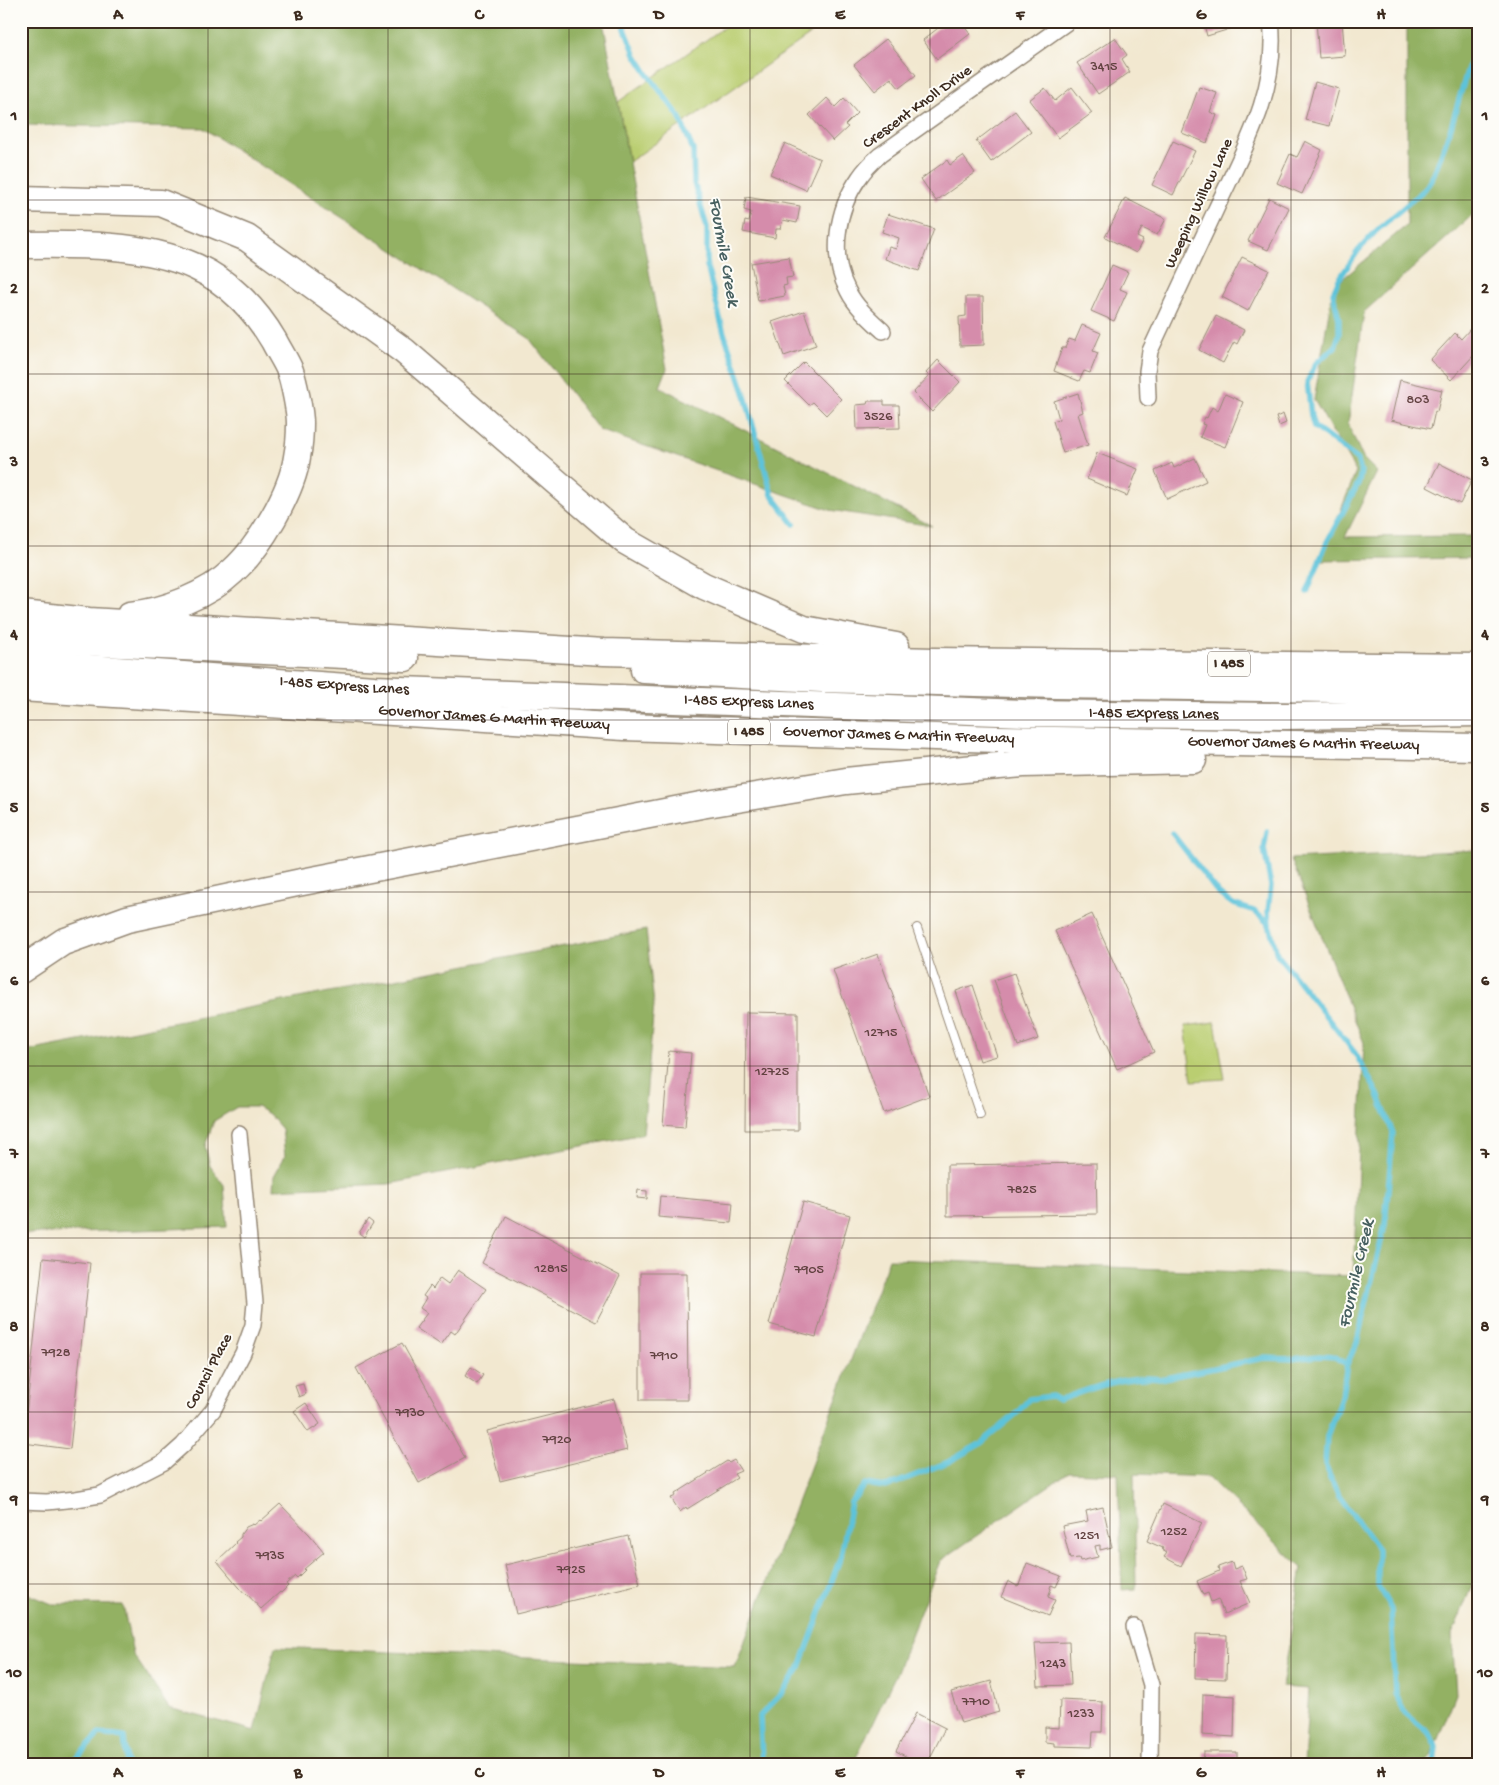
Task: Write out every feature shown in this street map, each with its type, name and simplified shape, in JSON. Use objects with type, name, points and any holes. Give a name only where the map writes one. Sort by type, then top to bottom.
[{"type":"highway","points":[[21,199],[161,204],[248,238],[404,351],[625,541],[704,586],[804,629],[876,644],[1013,662]]},
{"type":"highway","points":[[21,245],[99,246],[158,253],[197,267],[232,288],[265,325],[290,372],[300,422],[298,458],[289,487],[255,547],[233,572],[203,593],[172,605],[133,615],[34,616]]},
{"type":"highway","name":"I 485","points":[[34,616],[604,652],[1013,662],[1478,667]]},
{"type":"highway","name":"I-485 Express Lanes","points":[[21,639],[822,679],[1056,685],[1478,691]]},
{"type":"highway","name":"I-485 Express Lanes","points":[[21,663],[374,689],[996,712],[1277,716],[1478,713]]},
{"type":"highway","name":"Governor James G Martin Freeway","points":[[21,688],[624,727],[1285,745],[1478,746]]},
{"type":"highway","points":[[21,970],[63,942],[127,918],[297,883],[701,805],[846,781],[1023,764],[1234,758],[1285,745]]},
{"type":"street","name":"Crescent Knoll Drive","points":[[883,331],[865,315],[848,292],[840,270],[839,226],[851,191],[859,177],[880,155],[1069,21]]},
{"type":"street","name":"Weeping Willow Lane","points":[[1148,398],[1150,351],[1255,128],[1268,85],[1272,55],[1270,21]]},
{"type":"street","name":"Council Place","points":[[21,1501],[47,1502],[100,1495],[164,1462],[183,1445],[213,1410],[243,1353],[254,1318],[255,1302],[239,1134]]},
{"type":"street","points":[[1134,1627],[1151,1685],[1150,1764]]},
{"type":"lane","points":[[917,928],[980,1115]]},
{"type":"green space","points":[[21,21],[603,21],[667,369],[660,387],[932,526],[830,510],[599,430],[529,338],[203,128],[21,125]]},
{"type":"green space","points":[[733,21],[829,21],[629,162],[618,102]]},
{"type":"green space","points":[[1407,21],[1478,21],[1478,210],[1364,312],[1348,424],[1363,458],[1377,472],[1345,537],[1478,536],[1478,558],[1321,560],[1356,472],[1314,400],[1333,287],[1407,225]]},
{"type":"green space","points":[[1478,850],[1478,1570],[1452,1635],[1456,1694],[1431,1756],[1425,1764],[1304,1764],[1309,1689],[1282,1687],[1302,1568],[1208,1477],[1134,1474],[1136,1589],[1122,1590],[1118,1474],[1069,1472],[940,1561],[896,1674],[853,1764],[21,1764],[21,1591],[52,1604],[123,1605],[133,1654],[169,1708],[255,1731],[275,1647],[735,1667],[889,1259],[1353,1276],[1364,1043],[1291,859]]},
{"type":"green space","points":[[646,930],[654,1005],[643,1134],[389,1184],[273,1189],[274,1176],[285,1156],[282,1129],[269,1114],[257,1107],[237,1107],[214,1121],[205,1146],[210,1166],[224,1185],[227,1227],[21,1234],[21,1074],[23,1052]]},
{"type":"green space","points":[[1215,1022],[1225,1079],[1192,1081],[1185,1026]]},
{"type":"building","points":[[947,21],[960,21],[970,34],[937,59],[923,40]]},
{"type":"building","points":[[1203,21],[1231,21],[1233,28],[1207,36]]},
{"type":"building","points":[[1316,21],[1342,21],[1345,56],[1319,58]]},
{"type":"building","points":[[1115,38],[1127,55],[1122,59],[1130,72],[1098,94],[1077,63]]},
{"type":"building","points":[[886,39],[916,75],[899,88],[891,78],[875,91],[854,65]]},
{"type":"building","points":[[1315,82],[1339,89],[1329,126],[1305,120]]},
{"type":"building","points":[[1072,87],[1092,113],[1058,138],[1029,100],[1045,88],[1055,101]]},
{"type":"building","points":[[1199,87],[1217,93],[1210,112],[1217,115],[1207,143],[1182,133]]},
{"type":"building","points":[[827,98],[835,107],[844,98],[857,113],[845,125],[848,127],[833,141],[809,115]]},
{"type":"building","points":[[1015,111],[1031,132],[991,162],[976,141]]},
{"type":"building","points":[[1173,141],[1195,151],[1173,195],[1152,185]]},
{"type":"building","points":[[1305,141],[1322,150],[1302,194],[1277,183],[1290,154],[1297,157]]},
{"type":"building","points":[[785,143],[820,159],[806,190],[770,174]]},
{"type":"building","points":[[963,156],[975,173],[936,201],[921,179],[947,160],[950,165]]},
{"type":"building","points":[[746,197],[800,206],[797,223],[783,220],[780,229],[776,229],[775,238],[743,232],[745,221],[749,222],[751,212],[744,210]]},
{"type":"building","points":[[1125,198],[1166,219],[1157,235],[1142,228],[1137,237],[1143,240],[1136,253],[1105,237]]},
{"type":"building","points":[[1269,198],[1289,208],[1268,250],[1248,241]]},
{"type":"building","points":[[888,214],[934,229],[919,271],[885,259],[889,247],[896,249],[899,238],[882,232]]},
{"type":"building","points":[[789,257],[793,277],[786,278],[787,285],[783,286],[785,296],[758,301],[751,263]]},
{"type":"building","points":[[1242,257],[1269,270],[1248,311],[1222,297]]},
{"type":"building","points":[[1112,265],[1128,272],[1120,289],[1127,292],[1114,321],[1091,311]]},
{"type":"building","points":[[966,297],[983,297],[984,345],[960,346],[959,317],[966,316]]},
{"type":"building","points":[[804,311],[816,345],[784,356],[772,322]]},
{"type":"building","points":[[1216,316],[1244,330],[1237,344],[1234,342],[1223,363],[1199,350]]},
{"type":"building","points":[[1082,325],[1101,333],[1093,351],[1098,353],[1090,373],[1084,371],[1079,381],[1054,371],[1062,348],[1065,348],[1069,339],[1075,341]]},
{"type":"building","points":[[1472,327],[1478,333],[1478,354],[1474,355],[1451,380],[1430,360],[1455,333],[1461,339]]},
{"type":"building","points":[[938,360],[960,382],[932,412],[913,393],[929,376],[926,373]]},
{"type":"building","points":[[804,362],[841,399],[826,415],[813,402],[809,405],[785,381]]},
{"type":"building","points":[[1400,380],[1442,390],[1431,429],[1391,420]]},
{"type":"building","points":[[1078,393],[1083,412],[1078,414],[1088,445],[1063,453],[1053,421],[1059,419],[1054,401]]},
{"type":"building","points":[[1225,394],[1243,402],[1225,447],[1200,437],[1205,425],[1202,424],[1205,417],[1207,418],[1212,407],[1218,411]]},
{"type":"building","points":[[868,401],[884,401],[884,405],[899,405],[900,428],[857,429],[856,405],[867,404]]},
{"type":"building","points":[[1283,414],[1286,423],[1279,426],[1276,417]]},
{"type":"building","points":[[1097,453],[1138,469],[1127,496],[1087,479]]},
{"type":"building","points":[[1195,458],[1206,481],[1167,499],[1155,471],[1172,463],[1174,468]]},
{"type":"building","points":[[1439,463],[1472,480],[1460,504],[1427,487]]},
{"type":"building","points":[[1092,914],[1154,1052],[1117,1069],[1055,931]]},
{"type":"building","points":[[878,954],[929,1096],[884,1113],[833,970]]},
{"type":"building","points":[[1014,973],[1038,1039],[1018,1046],[994,980]]},
{"type":"building","points":[[973,985],[997,1056],[980,1061],[956,991]]},
{"type":"building","points":[[746,1012],[798,1013],[798,1130],[745,1130]]},
{"type":"building","points":[[669,1051],[691,1053],[685,1127],[663,1125]]},
{"type":"building","points":[[1096,1163],[1097,1214],[947,1216],[947,1165]]},
{"type":"building","points":[[638,1190],[647,1191],[647,1199],[637,1198]]},
{"type":"building","points":[[660,1196],[733,1203],[731,1223],[658,1217]]},
{"type":"building","points":[[803,1202],[850,1215],[816,1337],[769,1324]]},
{"type":"building","points":[[506,1216],[620,1276],[596,1322],[482,1263]]},
{"type":"building","points":[[368,1219],[373,1223],[364,1237],[359,1233]]},
{"type":"building","points":[[43,1258],[90,1263],[70,1449],[23,1443]]},
{"type":"building","points":[[458,1270],[486,1289],[455,1334],[451,1331],[441,1345],[416,1328],[427,1313],[420,1308],[426,1298],[423,1296],[430,1286],[433,1289],[440,1278],[448,1284]]},
{"type":"building","points":[[640,1273],[687,1273],[688,1400],[640,1400]]},
{"type":"building","points":[[402,1343],[465,1458],[419,1483],[356,1368]]},
{"type":"building","points":[[471,1367],[483,1375],[477,1384],[465,1376]]},
{"type":"building","points":[[303,1384],[306,1394],[299,1397],[295,1386]]},
{"type":"building","points":[[614,1399],[627,1450],[500,1481],[487,1431]]},
{"type":"building","points":[[306,1403],[320,1424],[308,1432],[294,1411]]},
{"type":"building","points":[[734,1460],[741,1471],[734,1474],[737,1478],[680,1512],[671,1498],[676,1496],[675,1494],[727,1461],[729,1463]]},
{"type":"building","points":[[280,1504],[324,1552],[304,1569],[297,1578],[295,1576],[286,1584],[288,1586],[281,1593],[261,1609],[245,1594],[217,1561],[236,1543],[246,1527],[261,1521]]},
{"type":"building","points":[[1163,1504],[1202,1523],[1181,1566],[1164,1557],[1167,1553],[1162,1550],[1163,1548],[1147,1541]]},
{"type":"building","points":[[1103,1507],[1112,1547],[1100,1550],[1100,1545],[1095,1546],[1098,1557],[1080,1561],[1079,1558],[1070,1559],[1062,1526],[1088,1521],[1086,1511]]},
{"type":"building","points":[[628,1536],[640,1584],[516,1614],[505,1565]]},
{"type":"building","points":[[1232,1562],[1234,1569],[1242,1566],[1247,1579],[1240,1581],[1250,1603],[1224,1614],[1218,1599],[1211,1602],[1208,1593],[1203,1595],[1197,1581],[1219,1571],[1218,1567]]},
{"type":"building","points":[[1027,1563],[1061,1576],[1056,1587],[1051,1585],[1050,1588],[1048,1597],[1055,1600],[1048,1616],[1001,1597],[1008,1581],[1017,1586],[1019,1585]]},
{"type":"building","points":[[1196,1634],[1227,1635],[1226,1679],[1195,1678]]},
{"type":"building","points":[[1069,1642],[1071,1685],[1038,1686],[1035,1643]]},
{"type":"building","points":[[991,1681],[999,1712],[961,1723],[951,1692]]},
{"type":"building","points":[[1203,1694],[1235,1696],[1234,1737],[1202,1735]]},
{"type":"building","points":[[1060,1700],[1103,1702],[1102,1732],[1093,1732],[1092,1747],[1054,1746],[1054,1743],[1045,1742],[1045,1727],[1059,1728]]},
{"type":"building","points":[[916,1713],[945,1728],[927,1764],[920,1764],[896,1751]]},
{"type":"building","points":[[1204,1752],[1237,1752],[1237,1764],[1203,1764]]},
{"type":"waterway","name":"Fourmile Creek","points":[[622,21],[635,54],[679,116],[693,150],[694,183],[707,227],[707,266],[723,330],[744,392],[772,495],[794,524]]},
{"type":"waterway","points":[[1307,592],[1327,542],[1359,482],[1361,471],[1357,459],[1314,427],[1311,416],[1307,382],[1316,363],[1335,347],[1339,335],[1339,319],[1333,293],[1338,281],[1358,251],[1376,231],[1425,189],[1434,174],[1451,127],[1478,33]]},
{"type":"waterway","points":[[1267,832],[1264,849],[1271,886],[1268,911],[1269,924]]},
{"type":"waterway","name":"Fourmile Creek","points":[[1172,833],[1219,894],[1233,904],[1254,911],[1269,924],[1277,954],[1355,1053],[1378,1094],[1393,1133],[1385,1225],[1357,1342],[1347,1364],[1342,1395],[1327,1436],[1325,1465],[1338,1495],[1378,1549],[1378,1586],[1391,1609],[1395,1694],[1405,1713],[1428,1732],[1436,1747],[1434,1764]]},
{"type":"waterway","points":[[762,1764],[760,1716],[783,1692],[800,1667],[841,1556],[851,1502],[865,1484],[886,1487],[948,1462],[980,1444],[1016,1414],[1029,1399],[1052,1396],[1059,1400],[1096,1387],[1122,1381],[1148,1378],[1160,1379],[1264,1358],[1335,1357],[1347,1364]]},
{"type":"waterway","points":[[71,1764],[99,1734],[124,1737],[127,1764]]}]
